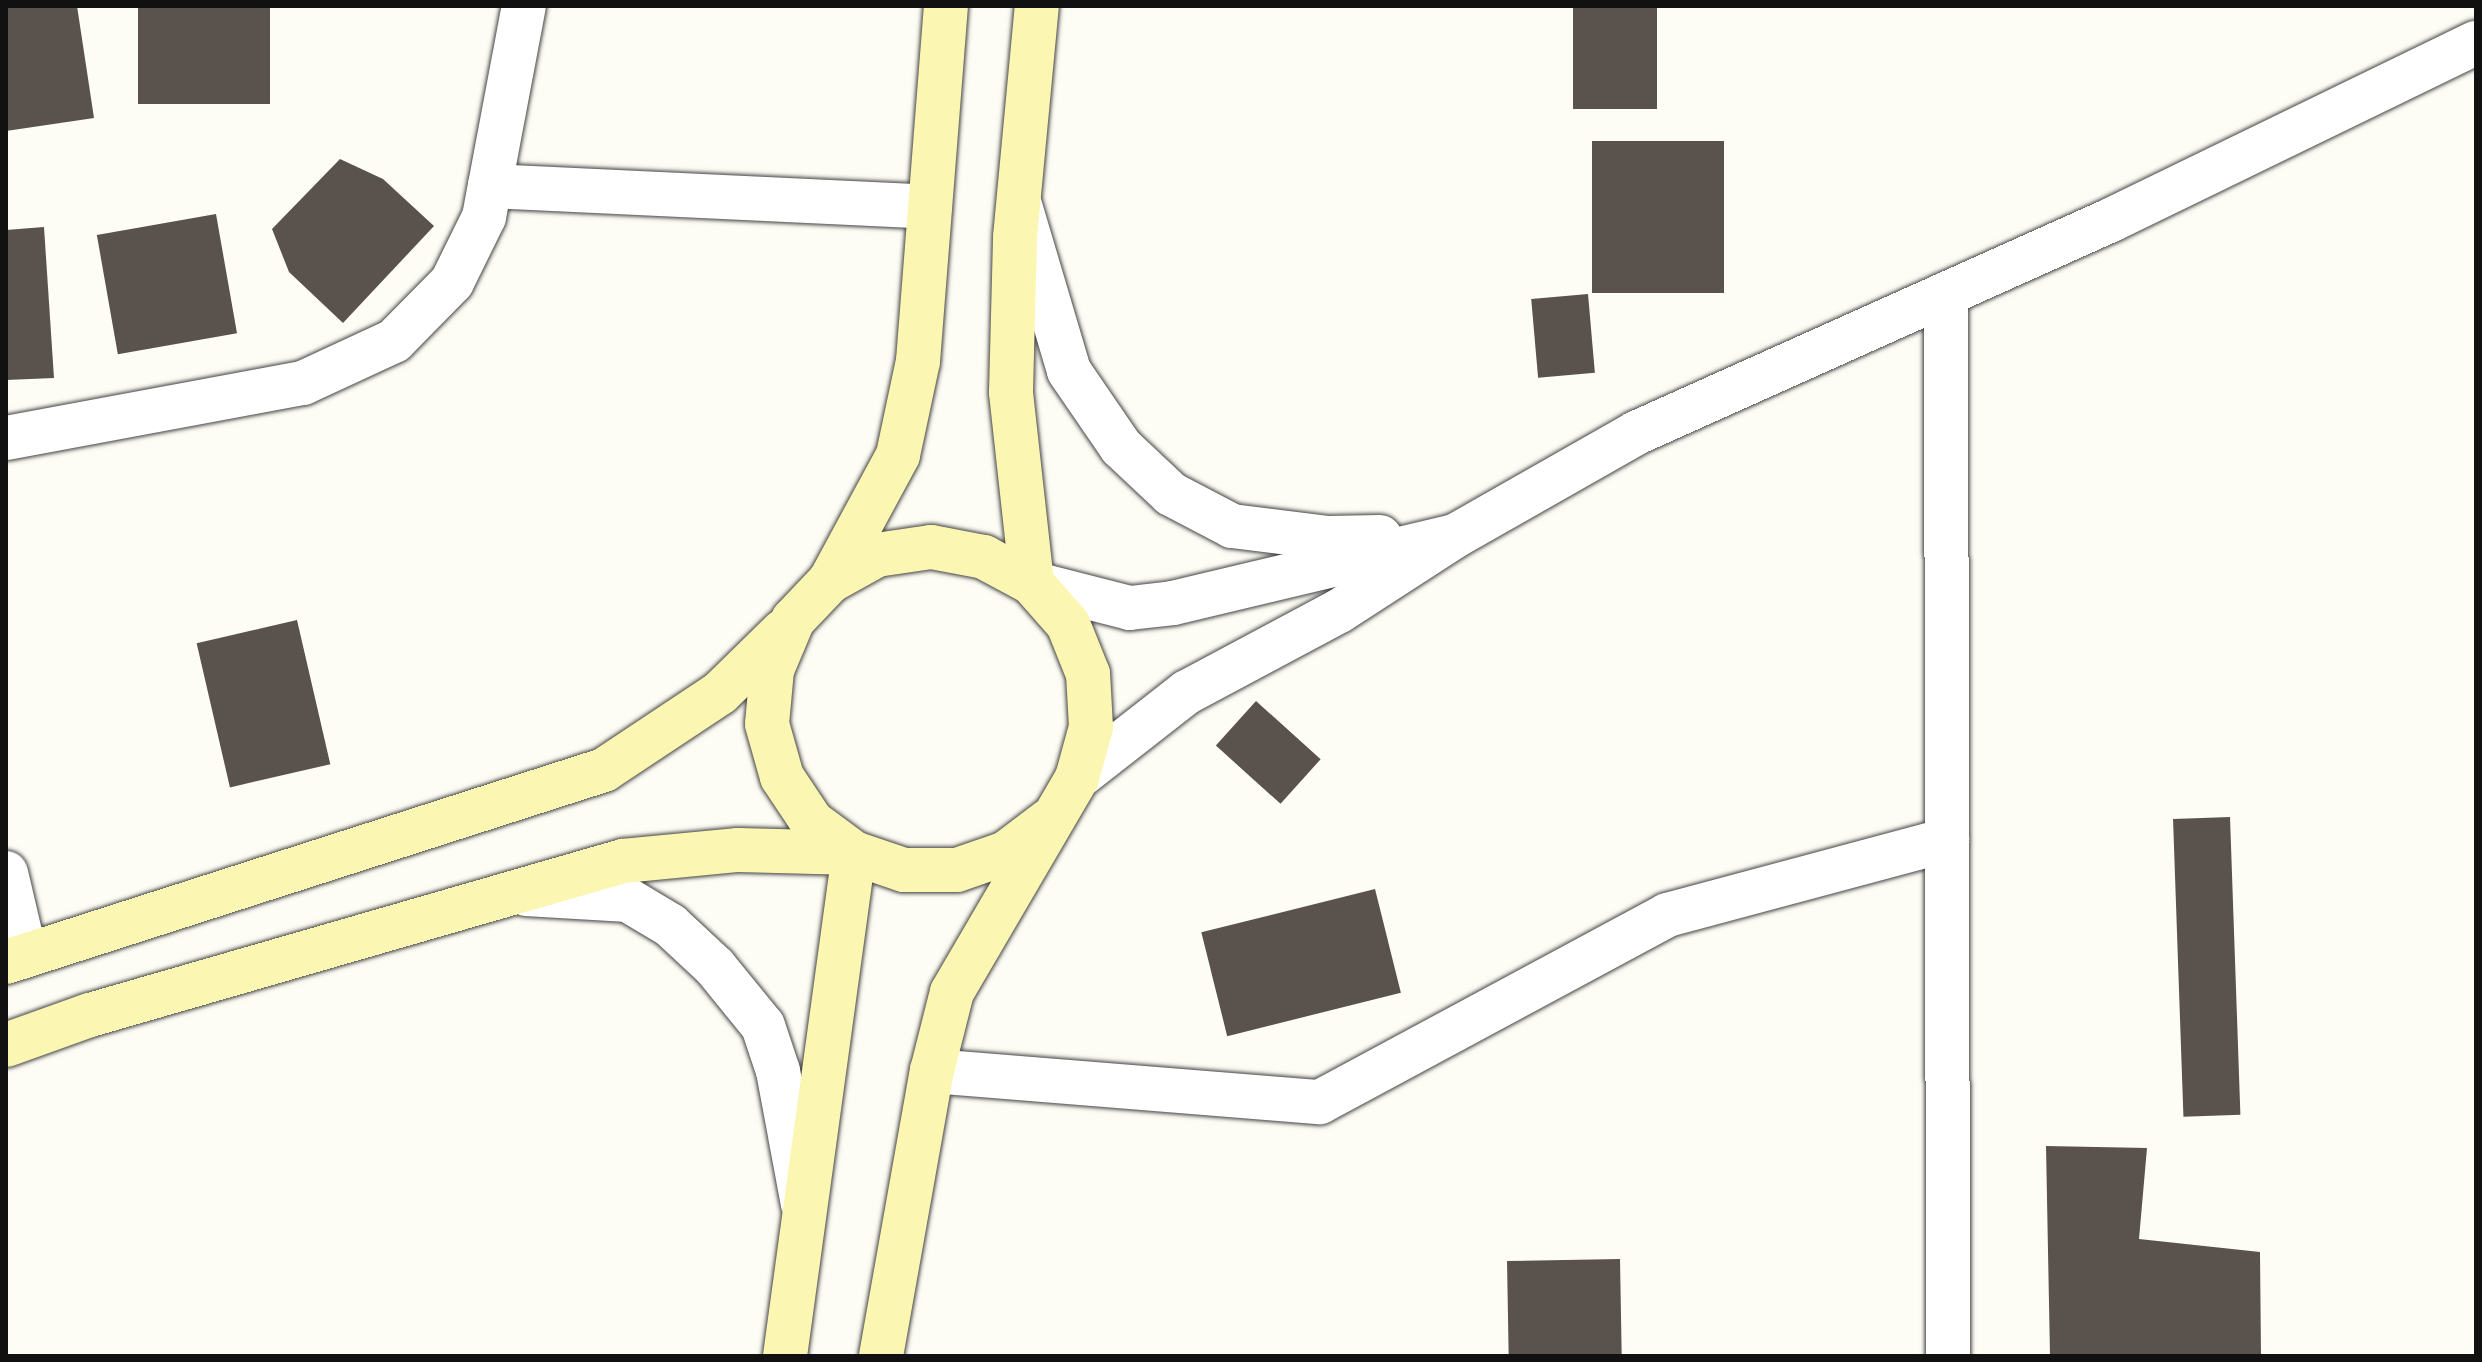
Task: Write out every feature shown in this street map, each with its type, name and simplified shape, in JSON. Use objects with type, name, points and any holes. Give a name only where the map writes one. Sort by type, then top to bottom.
[{"type":"main road","points":[[16,958],[604,770],[720,693],[793,620],[830,581],[898,455],[918,361],[946,6]]},
{"type":"main road","points":[[1032,583],[1011,392],[1018,199],[1037,6]]},
{"type":"main road","points":[[830,581],[877,555],[931,547],[984,557],[1032,583],[1068,624],[1088,674],[1091,727],[1077,778],[1048,821],[952,992],[932,1071],[881,1356]]},
{"type":"main road","points":[[793,620],[772,670],[767,724],[782,777],[804,810],[854,853]]},
{"type":"main road","points":[[6,1045],[623,861],[738,850],[854,853],[904,870],[957,870],[1006,853],[1048,821]]},
{"type":"main road","points":[[785,1356],[854,853]]},
{"type":"street","points":[[6,438],[303,383],[394,341],[452,282],[484,217],[524,6]]},
{"type":"street","points":[[1077,778],[1187,692],[1339,611],[1455,536],[1636,433],[1946,294],[2476,43]]},
{"type":"street","points":[[490,186],[929,207]]},
{"type":"street","points":[[1018,199],[1069,371],[1121,447],[1171,494],[1232,526],[1328,538],[1455,536]]},
{"type":"street","points":[[1946,294],[1948,1356]]},
{"type":"street","points":[[1032,583],[1130,608],[1173,603],[1455,536]]},
{"type":"street","points":[[932,1071],[1320,1102],[1667,915],[1947,840]]},
{"type":"street","points":[[6,873],[16,958]]},
{"type":"street","points":[[508,894],[628,900],[670,925],[715,967],[763,1026],[778,1071],[805,1216]]},
{"type":"building","points":[[6,6],[77,6],[94,118],[6,131]]},
{"type":"building","points":[[138,6],[270,6],[270,104],[138,104]]},
{"type":"building","points":[[1573,6],[1657,6],[1657,109],[1573,109]]},
{"type":"building","points":[[1592,141],[1724,141],[1724,293],[1592,293]]},
{"type":"building","points":[[340,159],[383,179],[434,226],[343,323],[289,272],[272,229]]},
{"type":"building","points":[[216,214],[237,333],[118,354],[97,235]]},
{"type":"building","points":[[44,227],[54,378],[6,380],[6,230]]},
{"type":"building","points":[[1588,294],[1595,373],[1538,378],[1531,299]]},
{"type":"building","points":[[297,620],[330,764],[230,787],[197,643]]},
{"type":"building","points":[[1256,701],[1321,759],[1281,804],[1216,746]]},
{"type":"building","points":[[2230,817],[2240,1115],[2183,1117],[2173,819]]},
{"type":"building","points":[[1375,889],[1401,993],[1227,1036],[1201,932]]},
{"type":"building","points":[[2046,1146],[2147,1148],[2139,1239],[2260,1252],[2261,1356],[2050,1356]]},
{"type":"building","points":[[1620,1259],[1622,1356],[1509,1356],[1507,1261]]}]
